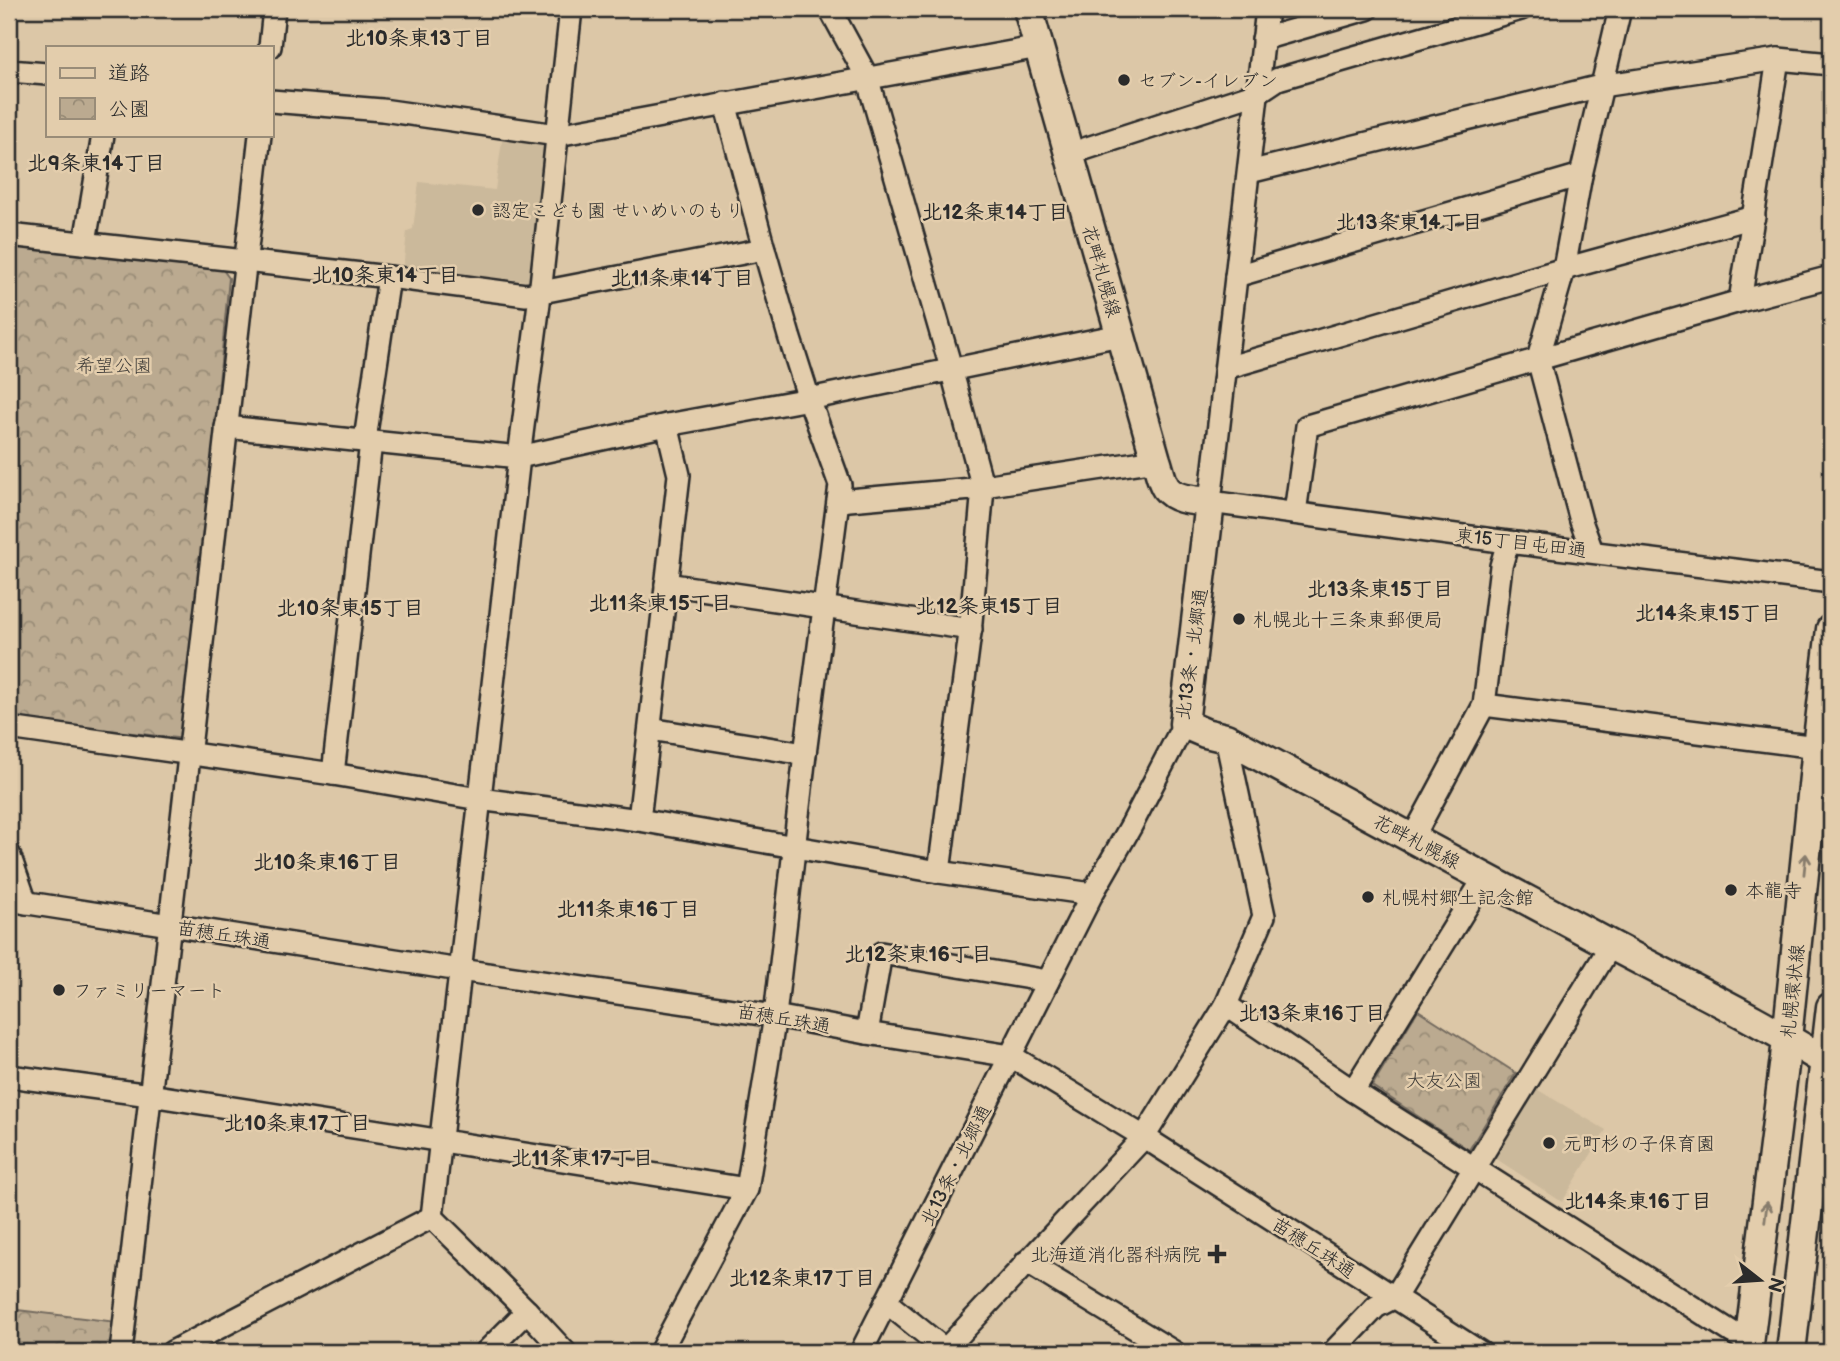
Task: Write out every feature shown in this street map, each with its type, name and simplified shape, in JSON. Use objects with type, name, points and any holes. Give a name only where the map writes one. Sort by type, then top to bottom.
[{"type":"main road","name":"花畔札幌線","points":[[1028,9],[1166,488],[1186,499],[1210,502]]},
{"type":"main road","name":"北13条・北郷通","points":[[1185,724],[1210,502]]},
{"type":"main road","name":"札幌環状線","points":[[1749,1348],[1787,1039],[1831,629]]},
{"type":"main road","name":"花畔札幌線","points":[[1185,724],[1226,738],[1787,1039],[1828,1064]]},
{"type":"main road","points":[[1791,1352],[1828,1064],[1831,1007]]},
{"type":"street","points":[[270,46],[274,9]]},
{"type":"street","points":[[432,1217],[571,9]]},
{"type":"street","points":[[830,9],[867,77],[983,488],[971,629],[939,872]]},
{"type":"street","name":"北13条・北郷通","points":[[1210,502],[1267,9]]},
{"type":"street","points":[[1263,39],[1367,9]]},
{"type":"street","points":[[1069,154],[1257,93],[1278,79],[1521,9]]},
{"type":"street","points":[[1592,551],[1581,521],[1538,359],[1564,269],[1581,175],[1620,9]]},
{"type":"street","points":[[273,101],[382,110],[557,135],[1039,47]]},
{"type":"street","points":[[1740,301],[1778,59]]},
{"type":"street","points":[[1249,172],[1601,86],[1778,59],[1831,64]]},
{"type":"street","points":[[9,71],[46,74]]},
{"type":"street","points":[[660,1352],[747,1189],[775,1016],[840,485],[809,399],[764,249],[725,103]]},
{"type":"street","points":[[85,242],[103,136]]},
{"type":"street","points":[[121,1352],[260,136]]},
{"type":"street","points":[[1236,276],[1581,175]]},
{"type":"street","points":[[1226,368],[1564,269],[1754,217]]},
{"type":"street","points":[[9,235],[526,295],[764,249]]},
{"type":"street","points":[[333,774],[371,442],[366,433],[389,277]]},
{"type":"street","points":[[1294,513],[1307,426],[1831,277]]},
{"type":"street","points":[[226,427],[519,457],[1121,335]]},
{"type":"street","points":[[639,820],[679,475],[667,425]]},
{"type":"street","points":[[838,501],[983,488],[1156,460]]},
{"type":"street","name":"東15丁目屯田通","points":[[1210,502],[1831,582]]},
{"type":"street","points":[[1412,839],[1484,705],[1507,542]]},
{"type":"street","points":[[666,584],[971,629]]},
{"type":"street","points":[[1484,705],[1817,747]]},
{"type":"street","name":"北13条・北郷通","points":[[861,1352],[1092,894],[1185,724]]},
{"type":"street","points":[[9,727],[333,774],[479,799],[639,820],[939,872],[1092,894]]},
{"type":"street","points":[[650,729],[805,754]]},
{"type":"street","points":[[886,1302],[946,1351],[1144,1137],[1226,1005],[1264,916],[1226,738]]},
{"type":"street","points":[[9,854],[17,902]]},
{"type":"street","points":[[1353,1091],[1485,877]]},
{"type":"street","name":"苗穂丘珠通","points":[[17,902],[775,1016],[1011,1056],[1144,1137],[1480,1352]]},
{"type":"street","points":[[1333,1352],[1376,1307],[1395,1297],[1611,945]]},
{"type":"street","points":[[867,1033],[881,953],[1048,981]]},
{"type":"street","points":[[1226,1005],[1353,1091],[1749,1348]]},
{"type":"street","points":[[9,1076],[747,1189]]},
{"type":"street","points":[[432,1217],[565,1352]]},
{"type":"street","points":[[172,1352],[432,1217]]},
{"type":"street","points":[[1026,1262],[1174,1352]]},
{"type":"street","points":[[486,1352],[527,1311]]},
{"type":"shaded area","name":"認定こども園 せいめいのもり","points":[[502,141],[545,145],[547,151],[533,275],[530,281],[403,270],[407,231],[413,229],[419,182],[495,190]]},
{"type":"shaded area","name":"元町杉の子保育園","points":[[1533,1087],[1606,1130],[1562,1202],[1492,1156]]},
{"type":"green space","name":"希望公園","points":[[9,247],[223,270],[229,278],[185,739],[9,719]]},
{"type":"green space","name":"大友公園","points":[[1418,1010],[1516,1073],[1469,1150],[1372,1086]]},
{"type":"green space","points":[[9,1309],[117,1322],[113,1352],[9,1352]]},
{"type":"place","name":"セブン-イレブン","points":[[1124,80]]},
{"type":"place","name":"認定こども園 せいめいのもり","points":[[478,210]]},
{"type":"place","name":"札幌北十三条東郵便局","points":[[1239,619]]},
{"type":"place","name":"本龍寺","points":[[1731,890]]},
{"type":"place","name":"札幌村郷土記念館","points":[[1368,897]]},
{"type":"place","name":"ファミリーマート","points":[[59,990]]},
{"type":"place","name":"元町杉の子保育園","points":[[1549,1143]]},
{"type":"place","name":"北海道消化器科病院","points":[[1217,1254]]},
{"type":"district","name":"北10条東13丁目","points":[[419,38]]},
{"type":"district","name":"北9条東14丁目","points":[[96,163]]},
{"type":"district","name":"北12条東14丁目","points":[[995,212]]},
{"type":"district","name":"北13条東14丁目","points":[[1409,222]]},
{"type":"district","name":"北10条東14丁目","points":[[385,275]]},
{"type":"district","name":"北11条東14丁目","points":[[682,278]]},
{"type":"district","name":"北13条東15丁目","points":[[1380,589]]},
{"type":"district","name":"北11条東15丁目","points":[[660,603]]},
{"type":"district","name":"北12条東15丁目","points":[[989,606]]},
{"type":"district","name":"北10条東15丁目","points":[[350,608]]},
{"type":"district","name":"北14条東15丁目","points":[[1708,613]]},
{"type":"district","name":"北10条東16丁目","points":[[327,862]]},
{"type":"district","name":"北11条東16丁目","points":[[628,909]]},
{"type":"district","name":"北12条東16丁目","points":[[918,954]]},
{"type":"district","name":"北13条東16丁目","points":[[1312,1013]]},
{"type":"district","name":"北10条東17丁目","points":[[297,1123]]},
{"type":"district","name":"北11条東17丁目","points":[[582,1158]]},
{"type":"district","name":"北14条東16丁目","points":[[1638,1201]]},
{"type":"district","name":"北12条東17丁目","points":[[802,1278]]}]
